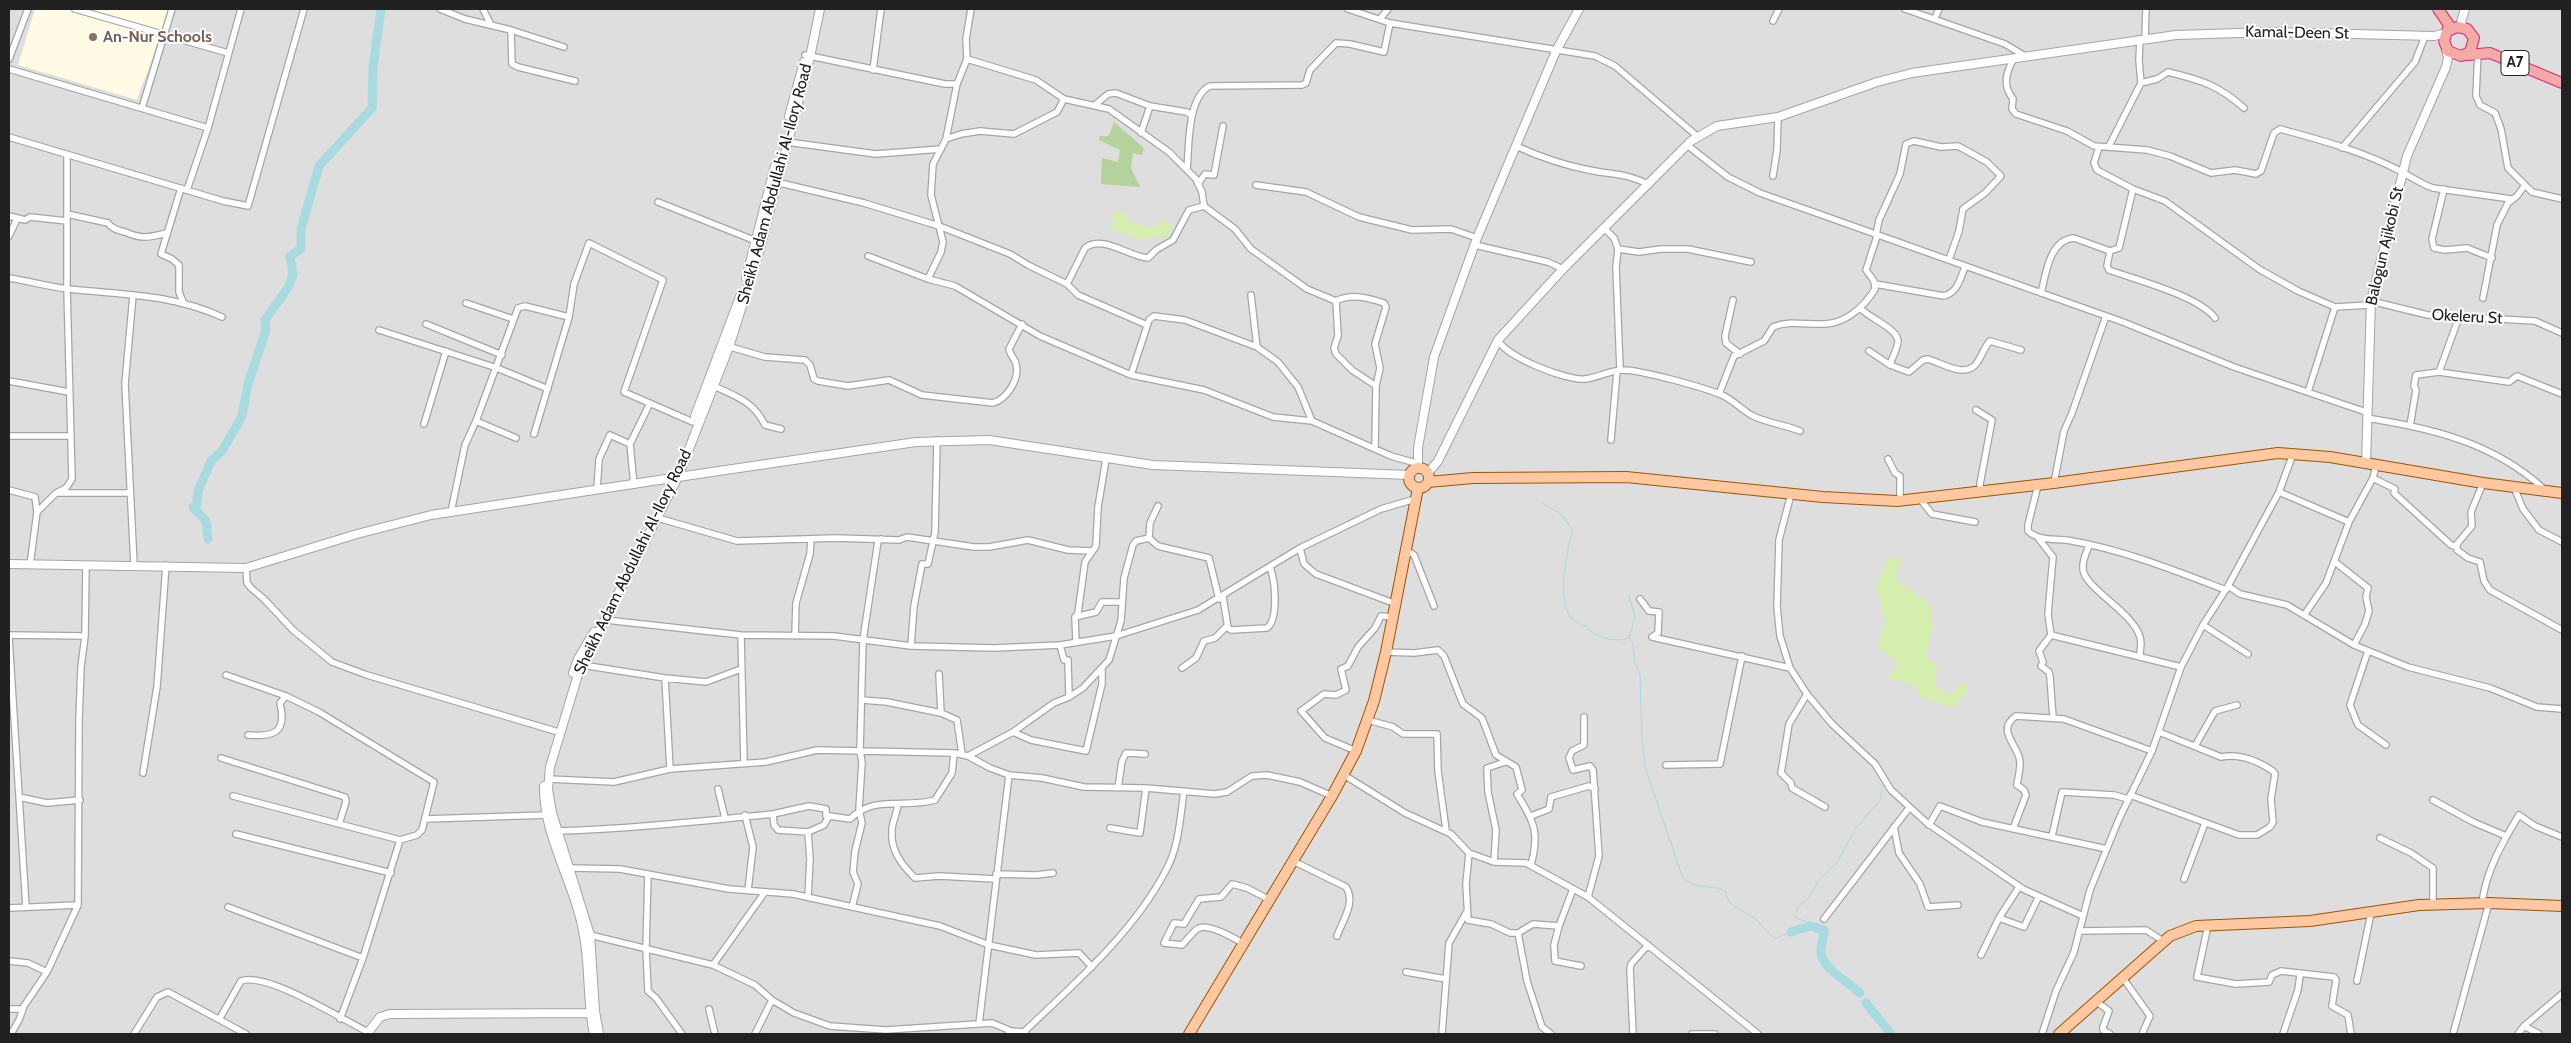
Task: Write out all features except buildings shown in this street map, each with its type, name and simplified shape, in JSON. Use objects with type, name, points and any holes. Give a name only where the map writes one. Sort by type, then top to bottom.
[{"type":"highway","points":[[2438,9],[2448,22],[2445,46],[2452,54],[2463,56],[2474,43],[2472,33],[2461,27],[2443,9]]},
{"type":"highway","points":[[2448,32],[2461,27]]},
{"type":"highway","name":"A7","points":[[2472,33],[2495,50],[2562,79]]},
{"type":"highway","name":"A7","points":[[2463,56],[2478,52],[2498,56],[2562,83]]},
{"type":"main road","points":[[1418,488],[1410,482],[1409,475],[1419,466],[1429,477],[1456,479],[1626,476],[1791,494],[1900,501],[2054,484],[2264,454],[2293,454],[2562,493]]},
{"type":"main road","points":[[1189,1034],[1332,796],[1356,751],[1368,720],[1386,652],[1415,499],[1418,488],[1429,477]]},
{"type":"main road","points":[[2059,1034],[2163,941],[2181,930],[2208,925],[2310,921],[2433,904],[2485,903],[2562,906]]},
{"type":"street","points":[[9,58],[28,9]]},
{"type":"street","points":[[75,9],[228,53]]},
{"type":"street","points":[[142,108],[172,9]]},
{"type":"street","points":[[183,302],[178,292],[180,265],[161,254],[208,128],[241,9]]},
{"type":"street","points":[[9,137],[67,156],[242,206],[250,204],[304,9]]},
{"type":"street","points":[[440,9],[465,19],[564,46]]},
{"type":"street","points":[[482,9],[492,25]]},
{"type":"street","name":"Sheikh Adam Abdullahi Al-Ilory Road","points":[[594,1034],[590,1012],[584,936],[571,868],[552,813],[548,779],[578,659],[658,518],[714,386],[808,56],[815,9]]},
{"type":"street","name":"Sheikh Adam Abdullahi Al-Ilory Road","points":[[599,1034],[595,1011],[590,935],[547,815],[544,779],[555,731],[562,718],[582,665],[675,478],[693,422],[726,346],[759,252],[820,9]]},
{"type":"street","points":[[873,70],[881,9]]},
{"type":"street","points":[[928,279],[942,252],[943,242],[933,212],[931,180],[933,164],[946,139],[957,84],[967,59],[966,39],[970,9]]},
{"type":"street","points":[[1348,9],[1369,12],[1390,23],[1594,56],[1608,61],[1697,136]]},
{"type":"street","points":[[1380,19],[1388,9]]},
{"type":"street","points":[[868,256],[928,279],[955,286],[1040,336],[1131,375],[1204,390],[1273,417],[1312,421],[1419,466],[1418,448],[1434,356],[1476,241],[1556,50],[1579,9]]},
{"type":"street","points":[[1773,21],[1779,9]]},
{"type":"street","points":[[1905,9],[2005,44],[2025,56]]},
{"type":"street","points":[[1935,18],[1939,9]]},
{"type":"street","points":[[2109,146],[2141,83],[2139,60],[2146,9]]},
{"type":"street","points":[[2461,27],[2465,9]]},
{"type":"street","points":[[1187,170],[1192,116],[1197,100],[1203,90],[1210,86],[1302,85],[1306,83],[1310,70],[1336,43],[1350,44],[1384,52],[1390,23]]},
{"type":"street","points":[[511,30],[512,64],[574,81]]},
{"type":"street","name":"Kamal-Deen St","points":[[1429,477],[1498,340],[1563,269],[1687,145],[1697,136],[1717,126],[1778,117],[1886,80],[1946,67],[2160,36],[2224,32],[2434,36],[2448,32]]},
{"type":"street","points":[[2342,148],[2415,62],[2425,36]]},
{"type":"street","points":[[2434,36],[2445,46],[2448,57],[2446,67]]},
{"type":"street","points":[[2478,52],[2476,96],[2480,104],[2493,110],[2501,129],[2507,164],[2525,185],[2536,194],[2562,199]]},
{"type":"street","points":[[808,56],[930,82],[957,84]]},
{"type":"street","points":[[2446,67],[2463,56]]},
{"type":"street","points":[[2014,58],[2006,73],[2006,82],[2008,94],[2013,99],[2012,109],[2016,114],[2067,131],[2100,147],[2135,148],[2170,156],[2214,173],[2236,170],[2259,173],[2277,130],[2342,148],[2402,172],[2422,185],[2511,200]]},
{"type":"street","points":[[967,59],[1036,80],[1064,99],[1096,104],[1109,109],[1169,152],[1198,184],[1204,206],[1235,229],[1251,249],[1307,289],[1336,301],[1344,297],[1364,298],[1384,303],[1386,307],[1375,344],[1380,368],[1376,386],[1375,449]]},
{"type":"street","name":"Balogun Ajikobi St","points":[[2371,464],[2366,415],[2371,303],[2402,172],[2446,67]]},
{"type":"street","points":[[9,68],[208,128]]},
{"type":"street","points":[[2141,83],[2157,79],[2168,72],[2193,78],[2210,83],[2225,92],[2244,108]]},
{"type":"street","points":[[1096,104],[1112,92],[1150,106],[1187,112],[1192,116]]},
{"type":"street","points":[[946,139],[980,131],[1014,134],[1056,112],[1064,99]]},
{"type":"street","points":[[1141,133],[1150,106]]},
{"type":"street","points":[[1773,176],[1778,150],[1778,117]]},
{"type":"street","points":[[1198,184],[1205,174],[1214,175],[1223,126]]},
{"type":"street","points":[[1719,394],[1731,361],[1764,341],[1777,326],[1804,322],[1834,323],[1860,308],[1875,289],[1875,284],[1866,270],[1877,235],[1879,220],[1900,174],[1906,144],[1914,141],[1941,147],[1958,146],[1987,162],[2000,176],[1986,193],[1963,209],[1949,260]]},
{"type":"street","points":[[787,142],[876,154],[940,149]]},
{"type":"street","points":[[1687,145],[1728,177],[1760,193],[2106,316],[2191,351],[2308,392],[2366,415],[2486,449],[2517,467],[2546,491]]},
{"type":"street","points":[[1516,146],[1555,162],[1592,171],[1622,173],[1648,185]]},
{"type":"street","points":[[2100,147],[2095,167],[2134,189],[2165,201],[2260,269],[2298,291],[2335,307],[2308,392]]},
{"type":"street","points":[[38,512],[56,493],[70,484],[67,156]]},
{"type":"street","points":[[776,182],[864,203],[939,226],[1010,254],[1035,269],[1067,284],[1078,295],[1147,325]]},
{"type":"street","points":[[1256,185],[1306,192],[1359,217],[1412,230],[1451,229],[1476,241],[1548,262],[1563,269]]},
{"type":"street","points":[[2483,298],[2497,225],[2511,200],[2517,196],[2525,185]]},
{"type":"street","points":[[2040,293],[2054,250],[2068,239],[2074,238],[2110,251],[2119,248],[2134,189]]},
{"type":"street","points":[[2444,189],[2432,239],[2434,248],[2445,250],[2467,248],[2492,258]]},
{"type":"street","points":[[658,202],[756,241]]},
{"type":"street","points":[[1067,284],[1085,248],[1089,245],[1102,244],[1140,258],[1148,258],[1156,250],[1173,240],[1189,210],[1204,206]]},
{"type":"street","points":[[67,214],[108,223],[112,228],[137,238],[158,237],[168,233]]},
{"type":"street","points":[[9,216],[26,220],[30,217],[67,221]]},
{"type":"street","points":[[9,236],[17,219]]},
{"type":"street","points":[[1605,229],[1614,238],[1618,249],[1616,267],[1619,370],[1611,440]]},
{"type":"street","points":[[534,434],[569,317],[574,284],[589,243],[663,280],[624,392],[693,422]]},
{"type":"street","points":[[1618,249],[1639,252],[1661,249],[1688,249],[1751,262]]},
{"type":"street","points":[[2110,251],[2107,266],[2109,270],[2173,292],[2207,309],[2215,318]]},
{"type":"street","points":[[1875,284],[1944,296],[1952,293],[1965,266]]},
{"type":"street","points":[[9,278],[67,289],[161,297],[183,302],[222,317]]},
{"type":"street","points":[[133,295],[125,384],[134,565]]},
{"type":"street","points":[[1251,295],[1257,347]]},
{"type":"street","points":[[1733,300],[1725,336],[1726,344],[1740,354]]},
{"type":"street","points":[[1336,301],[1338,323],[1334,348],[1336,354],[1352,370],[1376,386]]},
{"type":"street","points":[[466,303],[513,319]]},
{"type":"street","name":"Okeleru St","points":[[2335,307],[2371,303],[2413,313],[2526,320],[2545,324],[2562,333]]},
{"type":"street","points":[[451,512],[465,445],[502,355],[513,319],[520,306],[569,317]]},
{"type":"street","points":[[1860,308],[1868,316],[1897,335],[1898,341],[1890,365]]},
{"type":"street","points":[[1131,375],[1147,325],[1154,316],[1170,317],[1212,329],[1257,347],[1278,362],[1298,387],[1312,421]]},
{"type":"street","points":[[2054,484],[2064,431],[2106,316]]},
{"type":"street","points":[[2439,372],[2459,317]]},
{"type":"street","points":[[426,324],[502,355]]},
{"type":"street","points":[[726,346],[765,357],[805,360],[810,365],[814,379],[818,381],[848,386],[889,380],[922,395],[993,403],[1002,399],[1016,378],[1016,362],[1009,349],[1022,324]]},
{"type":"street","points":[[379,330],[497,368],[548,389]]},
{"type":"street","points":[[1498,340],[1502,347],[1513,355],[1551,372],[1587,379],[1619,370],[1648,374],[1719,394],[1754,416],[1800,431]]},
{"type":"street","points":[[1869,351],[1890,365],[1909,372],[1923,360],[1928,359],[1962,371],[1969,371],[1974,368],[1990,341],[2021,350]]},
{"type":"street","points":[[424,424],[446,352]]},
{"type":"street","points":[[2410,426],[2416,390],[2414,386],[2416,375],[2439,372],[2509,382],[2517,376],[2562,394]]},
{"type":"street","points":[[9,381],[69,392]]},
{"type":"street","points":[[714,386],[748,403],[758,411],[765,425],[781,429]]},
{"type":"street","points":[[634,485],[630,444],[650,403]]},
{"type":"street","points":[[1976,410],[1992,420],[1980,484],[1981,492]]},
{"type":"street","points":[[476,421],[516,438]]},
{"type":"street","points":[[597,490],[599,460],[610,435],[630,444]]},
{"type":"street","points":[[9,436],[71,436]]},
{"type":"street","points":[[911,646],[914,606],[922,564],[928,564],[934,540],[937,440]]},
{"type":"street","points":[[9,564],[246,568],[357,534],[451,512],[937,440],[989,440],[1153,465],[1409,475]]},
{"type":"street","points":[[2042,1034],[2056,991],[2074,952],[2090,890],[2129,797],[2160,732],[2181,667],[2203,625],[2227,588],[2279,492],[2293,454]]},
{"type":"street","points":[[1076,642],[1075,617],[1078,613],[1085,562],[1090,551],[1096,546],[1098,507],[1106,459]]},
{"type":"street","points":[[1888,459],[1895,472],[1900,476],[1900,501]]},
{"type":"street","points":[[2305,614],[2326,583],[2349,522],[2373,478],[2371,464]]},
{"type":"street","points":[[2373,478],[2395,489],[2394,493],[2451,545],[2456,547],[2462,555],[2480,562],[2484,581],[2490,590],[2562,630]]},
{"type":"street","points":[[2456,547],[2472,526],[2471,512],[2483,483]]},
{"type":"street","points":[[2038,485],[2028,531],[2039,539],[2053,558],[2048,614],[2051,635],[2039,651],[2042,662],[2041,666],[2049,672],[2053,718]]},
{"type":"street","points":[[2514,487],[2523,509],[2539,530],[2562,542]]},
{"type":"street","points":[[9,490],[34,495],[38,512],[30,565]]},
{"type":"street","points":[[2279,492],[2349,522]]},
{"type":"street","points":[[56,493],[130,493]]},
{"type":"street","points":[[1791,494],[1779,540],[1777,578],[1780,636],[1790,668],[1807,694],[1832,724],[1874,764],[1885,783],[1909,808],[2019,887],[2083,916]]},
{"type":"street","points":[[606,620],[741,635],[834,636],[911,646],[994,648],[1060,645],[1116,636],[1182,616],[1221,598],[1300,548],[1381,509],[1415,499]]},
{"type":"street","points":[[1920,499],[1932,514],[1975,522]]},
{"type":"street","points":[[1149,538],[1150,523],[1158,506]]},
{"type":"street","points":[[658,518],[737,541],[811,539],[899,540],[907,537],[989,547],[1028,540],[1068,550],[1090,551]]},
{"type":"street","points":[[1149,538],[1158,546],[1209,558],[1228,626],[1231,630],[1267,628],[1270,626],[1275,585],[1270,567]]},
{"type":"street","points":[[965,755],[1013,732],[1054,703],[1069,697],[1083,688],[1109,660],[1121,621],[1124,578],[1133,545],[1136,542],[1149,538]]},
{"type":"street","points":[[794,636],[796,603],[810,554],[811,539]]},
{"type":"street","points":[[852,907],[858,884],[853,872],[862,823],[859,809],[862,762],[860,750],[863,640],[878,541],[881,539]]},
{"type":"street","points":[[2039,539],[2059,539],[2122,554],[2227,588],[2240,594],[2272,600],[2305,614],[2354,645],[2408,667],[2490,688],[2537,707],[2562,709]]},
{"type":"street","points":[[2089,546],[2083,564],[2086,578],[2120,610],[2137,630],[2141,638],[2140,656]]},
{"type":"street","points":[[1300,548],[1304,564],[1316,574],[1396,604]]},
{"type":"street","points":[[1406,550],[1414,555],[1434,606]]},
{"type":"street","points":[[2335,562],[2368,588],[2366,597],[2369,612],[2354,645]]},
{"type":"street","points":[[11,1034],[19,1020],[22,1009],[47,972],[78,905],[79,719],[81,667],[85,636],[86,565]]},
{"type":"street","points":[[142,773],[157,687],[166,566]]},
{"type":"street","points":[[246,568],[247,583],[250,588],[264,599],[293,630],[332,662],[367,675],[555,731]]},
{"type":"street","points":[[1640,599],[1649,611],[1659,612],[1658,633],[1652,637],[1790,668]]},
{"type":"street","points":[[1075,617],[1096,612],[1102,602],[1122,602]]},
{"type":"street","points":[[1356,751],[1325,738],[1302,712],[1324,694],[1336,695],[1346,690],[1340,669],[1348,666],[1358,647],[1375,628],[1381,616],[1394,617]]},
{"type":"street","points":[[2203,625],[2248,654]]},
{"type":"street","points":[[1182,668],[1196,658],[1204,641],[1215,638],[1228,626]]},
{"type":"street","points":[[741,635],[744,763]]},
{"type":"street","points":[[2051,635],[2091,647],[2140,656],[2181,667]]},
{"type":"street","points":[[26,907],[9,636],[85,636]]},
{"type":"street","points":[[1060,645],[1064,660],[1068,660],[1069,697]]},
{"type":"street","points":[[1386,652],[1414,653],[1438,650],[1444,656],[1463,704],[1482,718],[1496,755],[1516,767],[1522,790],[1517,794],[1534,821],[1535,849],[1531,865]]},
{"type":"street","points":[[2368,651],[2350,705],[2358,725],[2386,745]]},
{"type":"street","points":[[1666,765],[1720,764],[1742,656]]},
{"type":"street","points":[[582,665],[665,678],[706,682],[741,669]]},
{"type":"street","points":[[1013,732],[1031,740],[1086,751],[1102,684],[1102,668]]},
{"type":"street","points":[[939,674],[941,713]]},
{"type":"street","points":[[226,675],[286,696],[432,779],[434,785],[426,819],[417,835],[400,840],[233,796]]},
{"type":"street","points":[[665,678],[670,769]]},
{"type":"street","points":[[1807,694],[1789,724],[1781,776],[1791,783],[1792,788],[1825,806]]},
{"type":"street","points":[[248,735],[267,737],[275,733],[282,723],[280,703],[286,696]]},
{"type":"street","points":[[862,700],[887,702],[941,713],[957,720],[965,755]]},
{"type":"street","points":[[2195,746],[2214,711],[2237,704]]},
{"type":"street","points":[[2013,829],[2026,792],[2017,785],[2020,758],[2009,739],[2008,726],[2013,718],[2021,715],[2064,719],[2152,751]]},
{"type":"street","points":[[1584,717],[1584,745],[1572,751],[1569,758],[1573,770],[1592,767],[1599,856],[1588,897]]},
{"type":"street","points":[[1368,720],[1393,726],[1403,734],[1437,734],[1438,770],[1446,830]]},
{"type":"street","points":[[2052,836],[2062,792],[2129,797],[2239,835],[2257,835],[2270,827],[2274,816],[2271,799],[2275,774],[2251,760],[2229,755],[2221,757],[2160,732]]},
{"type":"street","points":[[548,779],[614,782],[670,769],[766,762],[817,750],[860,750],[954,753],[965,755],[1009,775],[1042,778],[1084,787],[1146,788],[1215,794],[1227,792],[1246,778],[1267,775],[1300,782],[1332,796]]},
{"type":"street","points":[[558,832],[604,830],[745,815],[774,814],[809,806],[826,809],[826,816],[850,819],[859,809],[881,803],[898,804],[935,800],[952,773],[954,753]]},
{"type":"street","points":[[1118,788],[1122,761],[1126,753],[1146,754]]},
{"type":"street","points":[[221,758],[345,797],[346,802],[339,824]]},
{"type":"street","points":[[1494,862],[1496,830],[1488,792],[1487,768],[1505,762]]},
{"type":"street","points":[[980,1024],[1009,775]]},
{"type":"street","points":[[1344,775],[1405,813],[1446,830],[1469,853],[1494,862],[1531,865],[1588,897],[1758,1034]]},
{"type":"street","points":[[1531,816],[1548,809],[1550,797],[1589,786],[1595,789]]},
{"type":"street","points":[[1110,828],[1140,833],[1146,788]]},
{"type":"street","points":[[718,789],[725,818]]},
{"type":"street","points":[[590,935],[712,966],[755,985],[772,1000],[794,1013],[830,1026],[886,1030],[997,1024],[1010,1033],[1025,1033],[1092,967],[1126,928],[1166,872],[1174,849],[1184,791]]},
{"type":"street","points":[[19,797],[47,803],[80,800]]},
{"type":"street","points":[[2432,800],[2506,836]]},
{"type":"street","points":[[898,804],[897,818],[892,828],[894,850],[907,872],[915,878],[1053,873]]},
{"type":"street","points":[[1930,824],[1940,806],[1982,822],[2107,849]]},
{"type":"street","points":[[1824,919],[1909,808]]},
{"type":"street","points":[[774,814],[774,825],[778,830],[808,832],[824,826],[829,816]]},
{"type":"street","points":[[426,819],[547,815]]},
{"type":"street","points":[[745,815],[753,847],[748,890]]},
{"type":"street","points":[[2453,1034],[2485,903],[2484,886],[2490,868],[2506,836],[2519,815],[2535,826],[2562,837]]},
{"type":"street","points":[[2184,879],[2205,823]]},
{"type":"street","points":[[1894,827],[1899,853],[1920,884],[1928,907],[1958,905]]},
{"type":"street","points":[[808,832],[810,859],[808,896]]},
{"type":"street","points":[[236,834],[390,873]]},
{"type":"street","points":[[2380,838],[2411,853],[2433,868],[2433,904]]},
{"type":"street","points":[[340,1018],[363,958],[400,840]]},
{"type":"street","points":[[1469,853],[1466,913],[1468,920],[1491,924],[1510,933],[1518,933],[1533,924],[1558,926]]},
{"type":"street","points":[[1293,861],[1346,887],[1350,892],[1351,900],[1337,936]]},
{"type":"street","points":[[571,868],[620,869],[748,890],[808,896],[940,926],[990,944],[1036,955],[1079,953],[1092,967]]},
{"type":"street","points":[[648,874],[646,948],[648,991],[656,998],[682,1034]]},
{"type":"street","points":[[1244,944],[1228,934],[1202,928],[1198,928],[1182,944],[1164,943],[1174,923],[1184,924],[1199,899],[1221,898],[1232,884],[1247,888],[1270,900]]},
{"type":"street","points":[[1981,955],[1999,918],[2019,887]]},
{"type":"street","points":[[1573,889],[1558,926],[1554,945],[1555,961],[1581,966]]},
{"type":"street","points":[[712,966],[765,892]]},
{"type":"street","points":[[1999,918],[2024,927],[2039,896]]},
{"type":"street","points":[[9,908],[78,905]]},
{"type":"street","points":[[228,907],[363,958]]},
{"type":"street","points":[[1442,1034],[1449,943],[1466,913]]},
{"type":"street","points":[[2357,981],[2371,913]]},
{"type":"street","points":[[2208,925],[2197,977],[2236,984],[2268,982],[2272,975],[2281,972],[2334,977],[2336,980],[2332,1006],[2348,1015],[2351,1034]]},
{"type":"street","points":[[2079,931],[2146,930],[2163,941]]},
{"type":"street","points":[[1518,933],[1527,981],[1542,1027],[1551,1034]]},
{"type":"street","points":[[1633,1034],[1630,969],[1631,964],[1648,945]]},
{"type":"street","points":[[9,961],[28,963],[47,972]]},
{"type":"street","points":[[1406,972],[1446,979]]},
{"type":"street","points":[[2283,1034],[2298,990],[2300,975]]},
{"type":"street","points":[[2123,978],[2150,1016],[2142,1034]]},
{"type":"street","points":[[220,1018],[241,981],[251,979],[284,988],[367,1033],[380,1017],[390,1014],[590,1012]]},
{"type":"street","points":[[134,1034],[157,998],[168,992],[220,1018],[246,1034]]},
{"type":"street","points":[[2518,1034],[2524,1026],[2562,994]]},
{"type":"street","points":[[755,1034],[772,1000]]},
{"type":"street","points":[[2097,1002],[2109,1011],[2103,1030],[2110,1034]]},
{"type":"street","points":[[9,1010],[22,1009]]},
{"type":"street","points":[[709,1009],[715,1034]]},
{"type":"street","points":[[2524,1026],[2539,1034]]},
{"type":"street","points":[[1692,1034],[1715,1034]]},
{"type":"shaded area","points":[[9,9],[2562,9],[2562,1034],[9,1034]]},
{"type":"shaded area","name":"An-Nur Schools","points":[[35,9],[170,9],[137,100],[18,65]]},
{"type":"green space","points":[[1114,122],[1144,148],[1142,155],[1133,153],[1131,168],[1140,187],[1101,184],[1102,158],[1118,162],[1120,150],[1099,140],[1100,136],[1109,136]]},
{"type":"green space","points":[[1115,210],[1128,214],[1127,220],[1153,229],[1160,221],[1172,224],[1169,237],[1148,237],[1147,242],[1111,229]]},
{"type":"green space","points":[[1888,557],[1900,559],[1896,579],[1930,605],[1933,628],[1925,656],[1937,665],[1934,684],[1951,696],[1962,681],[1968,689],[1953,708],[1918,696],[1917,685],[1886,679],[1898,664],[1877,646],[1885,622],[1879,595],[1875,591]]},
{"type":"waterway","points":[[208,539],[206,521],[193,507],[197,504],[198,491],[211,461],[222,451],[242,416],[248,384],[266,330],[265,320],[289,286],[293,274],[290,256],[301,249],[301,229],[319,166],[372,108],[373,67],[381,9]]},
{"type":"waterway","points":[[1542,503],[1561,514],[1572,529],[1564,579],[1565,604],[1569,614],[1576,622],[1586,626],[1595,634],[1612,640],[1629,638]]},
{"type":"waterway","points":[[1629,596],[1635,617],[1629,638],[1633,644],[1635,663],[1640,675],[1645,767],[1683,879],[1694,884],[1721,889],[1726,892],[1730,903],[1758,921],[1768,933],[1776,938],[1791,932]]},
{"type":"waterway","points":[[1815,926],[1795,917],[1798,907],[1808,899],[1819,880],[1838,861],[1855,829],[1880,801],[1883,787],[1880,784]]},
{"type":"waterway","points":[[1791,932],[1810,926],[1824,930],[1821,951],[1823,960],[1831,970],[1860,993]]},
{"type":"waterway","points":[[1866,1003],[1891,1034]]},
{"type":"place","name":"An-Nur Schools","points":[[93,37]]}]
